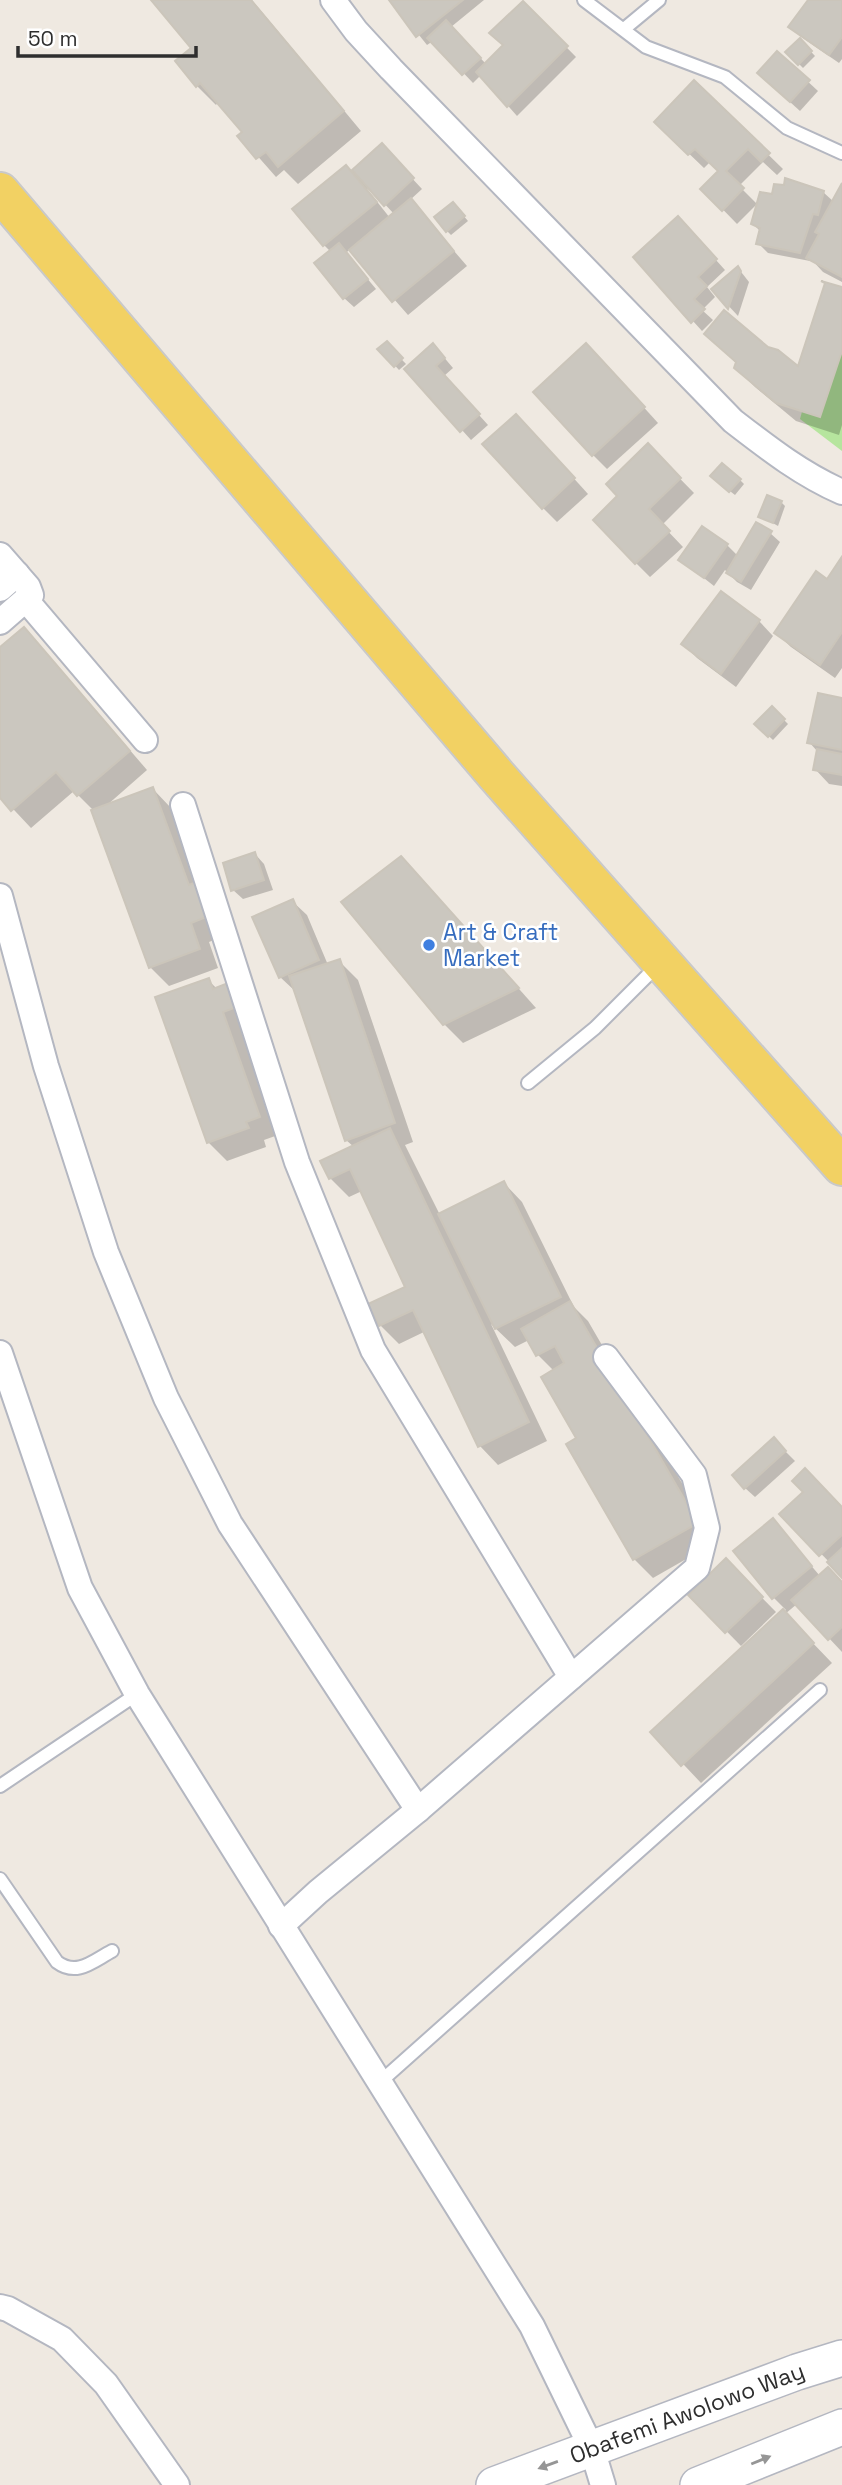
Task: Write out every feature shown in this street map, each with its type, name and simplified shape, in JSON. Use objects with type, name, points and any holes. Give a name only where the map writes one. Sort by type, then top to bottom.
[{"type":"main road","points":[[0,192],[488,765],[842,1166]]},
{"type":"main road","name":"Obafemi Awolowo Way","points":[[494,2485],[842,2358]]},
{"type":"main road","points":[[698,2485],[842,2427]]},
{"type":"street","points":[[333,0],[356,31],[391,69],[733,421],[780,458],[819,482],[842,492]]},
{"type":"street","points":[[0,555],[8,582],[28,587],[31,595],[0,622]]},
{"type":"street","points":[[26,600],[145,740]]},
{"type":"street","points":[[183,805],[297,1162],[373,1350],[571,1677]]},
{"type":"street","points":[[0,896],[46,1066],[106,1252],[166,1398],[229,1524],[418,1810]]},
{"type":"street","points":[[281,1926],[697,1568],[707,1528],[694,1475],[606,1357]]},
{"type":"street","points":[[2,1366],[80,1588],[137,1695],[532,2326],[592,2449],[603,2485]]},
{"type":"street","points":[[0,2307],[62,2339],[106,2384],[177,2485]]},
{"type":"lane","points":[[584,0],[646,47],[725,76],[787,128],[842,153]]},
{"type":"lane","points":[[624,29],[659,0]]},
{"type":"lane","points":[[528,1083],[595,1028],[661,962]]},
{"type":"lane","points":[[379,2083],[820,1690]]},
{"type":"lane","points":[[0,1786],[137,1695]]},
{"type":"lane","points":[[0,1879],[57,1962],[66,1969],[78,1969],[112,1951]]},
{"type":"green space","points":[[835,290],[842,291],[842,451],[800,419]]},
{"type":"building","points":[[151,0],[251,0],[344,111],[278,167],[266,152],[256,159],[237,136],[242,132],[200,83],[196,87],[175,61],[191,48]]},
{"type":"building","points":[[389,0],[463,0],[416,37]]},
{"type":"building","points":[[808,0],[842,0],[842,37],[829,55],[788,27]]},
{"type":"building","points":[[523,1],[568,46],[507,107],[476,72],[503,45],[489,33]]},
{"type":"building","points":[[446,20],[481,58],[462,75],[427,38]]},
{"type":"building","points":[[800,38],[812,51],[798,65],[785,52]]},
{"type":"building","points":[[777,51],[810,80],[790,102],[757,73]]},
{"type":"building","points":[[694,80],[770,153],[761,162],[748,149],[726,171],[744,188],[722,211],[700,189],[718,171],[695,149],[688,155],[654,122]]},
{"type":"building","points":[[382,143],[414,178],[384,206],[352,170]]},
{"type":"building","points":[[346,165],[377,202],[323,246],[292,209]]},
{"type":"building","points":[[785,178],[824,191],[818,215],[813,214],[800,253],[756,244],[760,228],[751,224],[760,192],[772,194],[774,184],[784,185]]},
{"type":"building","points":[[842,183],[842,277],[806,258],[819,234],[815,232]]},
{"type":"building","points":[[411,198],[454,251],[392,302],[349,250]]},
{"type":"building","points":[[453,202],[465,216],[446,232],[434,217]]},
{"type":"building","points":[[678,216],[717,259],[698,277],[707,286],[694,299],[705,309],[691,323],[633,257]]},
{"type":"building","points":[[339,243],[368,279],[343,299],[314,263]]},
{"type":"building","points":[[738,266],[741,271],[728,309],[711,289]]},
{"type":"building","points":[[821,281],[842,287],[842,351],[820,417],[776,403],[734,368],[736,362],[704,334],[724,310],[768,347],[778,350],[798,366],[825,283]]},
{"type":"building","points":[[387,341],[403,358],[394,367],[377,349]]},
{"type":"building","points":[[433,343],[445,358],[436,366],[480,414],[460,432],[404,369]]},
{"type":"building","points":[[586,343],[645,407],[592,456],[533,392]]},
{"type":"building","points":[[516,414],[575,478],[542,509],[482,444]]},
{"type":"building","points":[[648,443],[681,478],[649,509],[670,531],[635,564],[593,520],[617,496],[606,484]]},
{"type":"building","points":[[722,463],[741,479],[729,492],[710,476]]},
{"type":"building","points":[[767,495],[782,501],[773,523],[758,517]]},
{"type":"building","points":[[756,522],[772,531],[741,582],[726,573]]},
{"type":"building","points":[[702,526],[728,544],[704,578],[678,560]]},
{"type":"building","points":[[841,558],[842,632],[820,665],[774,633],[816,571],[827,579]]},
{"type":"building","points":[[721,591],[760,620],[721,674],[681,644]]},
{"type":"building","points":[[24,627],[130,751],[77,796],[56,772],[11,811],[0,798],[0,647]]},
{"type":"building","points":[[818,693],[842,698],[842,750],[807,743]]},
{"type":"building","points":[[772,706],[785,719],[768,737],[754,724]]},
{"type":"building","points":[[817,749],[842,754],[842,775],[813,770]]},
{"type":"building","points":[[153,787],[189,885],[196,882],[209,916],[191,923],[200,949],[149,968],[91,810]]},
{"type":"building","points":[[255,852],[264,880],[231,891],[223,863]]},
{"type":"building","name":"Art & Craft Market","points":[[401,856],[519,988],[443,1025],[341,902]]},
{"type":"building","points":[[293,899],[319,960],[279,978],[252,917]]},
{"type":"building","points":[[340,959],[395,1123],[345,1141],[289,976]]},
{"type":"building","points":[[209,978],[213,989],[228,983],[237,1007],[223,1012],[260,1117],[246,1122],[249,1128],[207,1143],[155,997]]},
{"type":"building","points":[[390,1128],[529,1422],[478,1447],[413,1310],[379,1326],[368,1304],[405,1287],[350,1169],[329,1179],[320,1161]]},
{"type":"building","points":[[504,1181],[561,1297],[495,1329],[438,1214]]},
{"type":"building","points":[[570,1301],[698,1523],[633,1560],[566,1444],[576,1438],[541,1377],[564,1363],[555,1346],[536,1356],[521,1329]]},
{"type":"building","points":[[774,1437],[786,1451],[744,1489],[732,1475]]},
{"type":"building","points":[[805,1468],[842,1507],[842,1535],[819,1556],[779,1514],[803,1492],[792,1481]]},
{"type":"building","points":[[773,1518],[812,1566],[772,1599],[733,1551]]},
{"type":"building","points":[[842,1548],[842,1578],[827,1562]]},
{"type":"building","points":[[726,1558],[763,1597],[725,1633],[688,1595]]},
{"type":"building","points":[[828,1567],[842,1582],[842,1627],[828,1640],[791,1600]]},
{"type":"building","points":[[783,1609],[814,1643],[681,1766],[650,1732]]},
{"type":"place","name":"Art & Craft Market","points":[[429,945]]}]
